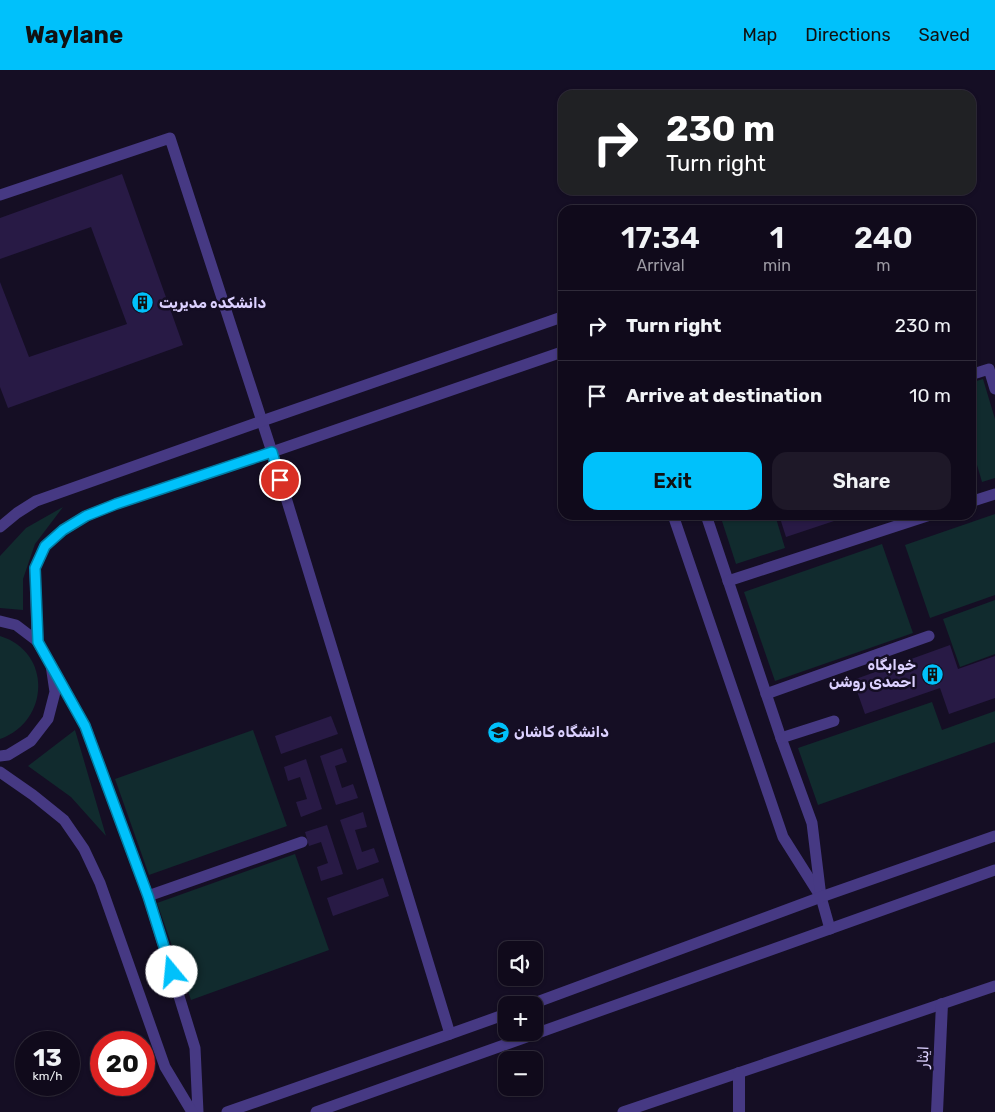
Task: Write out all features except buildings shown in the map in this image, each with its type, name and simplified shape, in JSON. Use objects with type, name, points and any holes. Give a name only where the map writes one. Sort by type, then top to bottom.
[{"type":"street","name":"ایثار","points":[[937,1112],[942,1004]]},
{"type":"street","points":[[739,1073],[739,1112]]},
{"type":"lane","points":[[0,195],[170,138],[272,452],[450,1034]]},
{"type":"lane","points":[[0,527],[36,501],[558,317]]},
{"type":"lane","points":[[38,642],[35,568],[45,546],[63,530],[86,516],[116,504],[558,353]]},
{"type":"lane","points":[[976,373],[989,369],[995,389]]},
{"type":"lane","points":[[976,500],[995,494]]},
{"type":"lane","points":[[674,520],[783,837],[821,897]]},
{"type":"lane","points":[[708,520],[781,738],[812,823],[821,897],[830,929]]},
{"type":"lane","points":[[728,582],[915,520]]},
{"type":"lane","points":[[0,621],[16,625],[38,642],[85,726],[148,896],[195,1048],[198,1112]]},
{"type":"lane","points":[[766,694],[929,636]]},
{"type":"lane","points":[[0,756],[8,755],[32,741],[48,719],[55,692],[51,665]]},
{"type":"lane","points":[[781,738],[834,720]]},
{"type":"lane","points":[[0,772],[64,820],[84,849],[100,883],[165,1067],[192,1112]]},
{"type":"lane","points":[[543,1000],[821,897],[995,836]]},
{"type":"lane","points":[[148,896],[302,842]]},
{"type":"lane","points":[[316,1112],[995,870]]},
{"type":"lane","points":[[624,1112],[995,986]]},
{"type":"lane","points":[[227,1112],[498,1017]]},
{"type":"green space","points":[[983,379],[995,419],[995,478],[982,482],[976,462],[976,381]]},
{"type":"green space","points":[[63,507],[35,544],[23,579],[23,610],[0,608],[0,556],[26,528]]},
{"type":"green space","points":[[995,514],[995,595],[930,618],[905,545]]},
{"type":"green space","points":[[722,520],[777,520],[785,548],[736,564]]},
{"type":"green space","points":[[882,544],[913,633],[775,681],[744,592]]},
{"type":"green space","points":[[995,600],[995,654],[960,667],[943,619]]},
{"type":"green space","points":[[0,636],[17,644],[29,656],[36,671],[38,687],[36,703],[28,718],[16,730],[0,739]]},
{"type":"green space","points":[[932,702],[942,730],[995,711],[995,742],[818,805],[798,748]]},
{"type":"green space","points":[[75,730],[106,836],[71,797],[28,766]]},
{"type":"green space","points":[[253,730],[287,826],[149,875],[115,779]]},
{"type":"green space","points":[[295,854],[329,950],[191,1000],[157,903]]},
{"type":"place","name":"دانشکده مدیریت","points":[[143,303]]},
{"type":"place","name":"خوابگاه احمدی روشن","points":[[932,674]]},
{"type":"place","name":"دانشگاه کاشان","points":[[498,732]]},
{"type":"route","points":[[172,972],[148,896],[85,726],[38,642],[35,568],[45,546],[63,530],[86,516],[116,504],[272,452],[280,480]]}]
